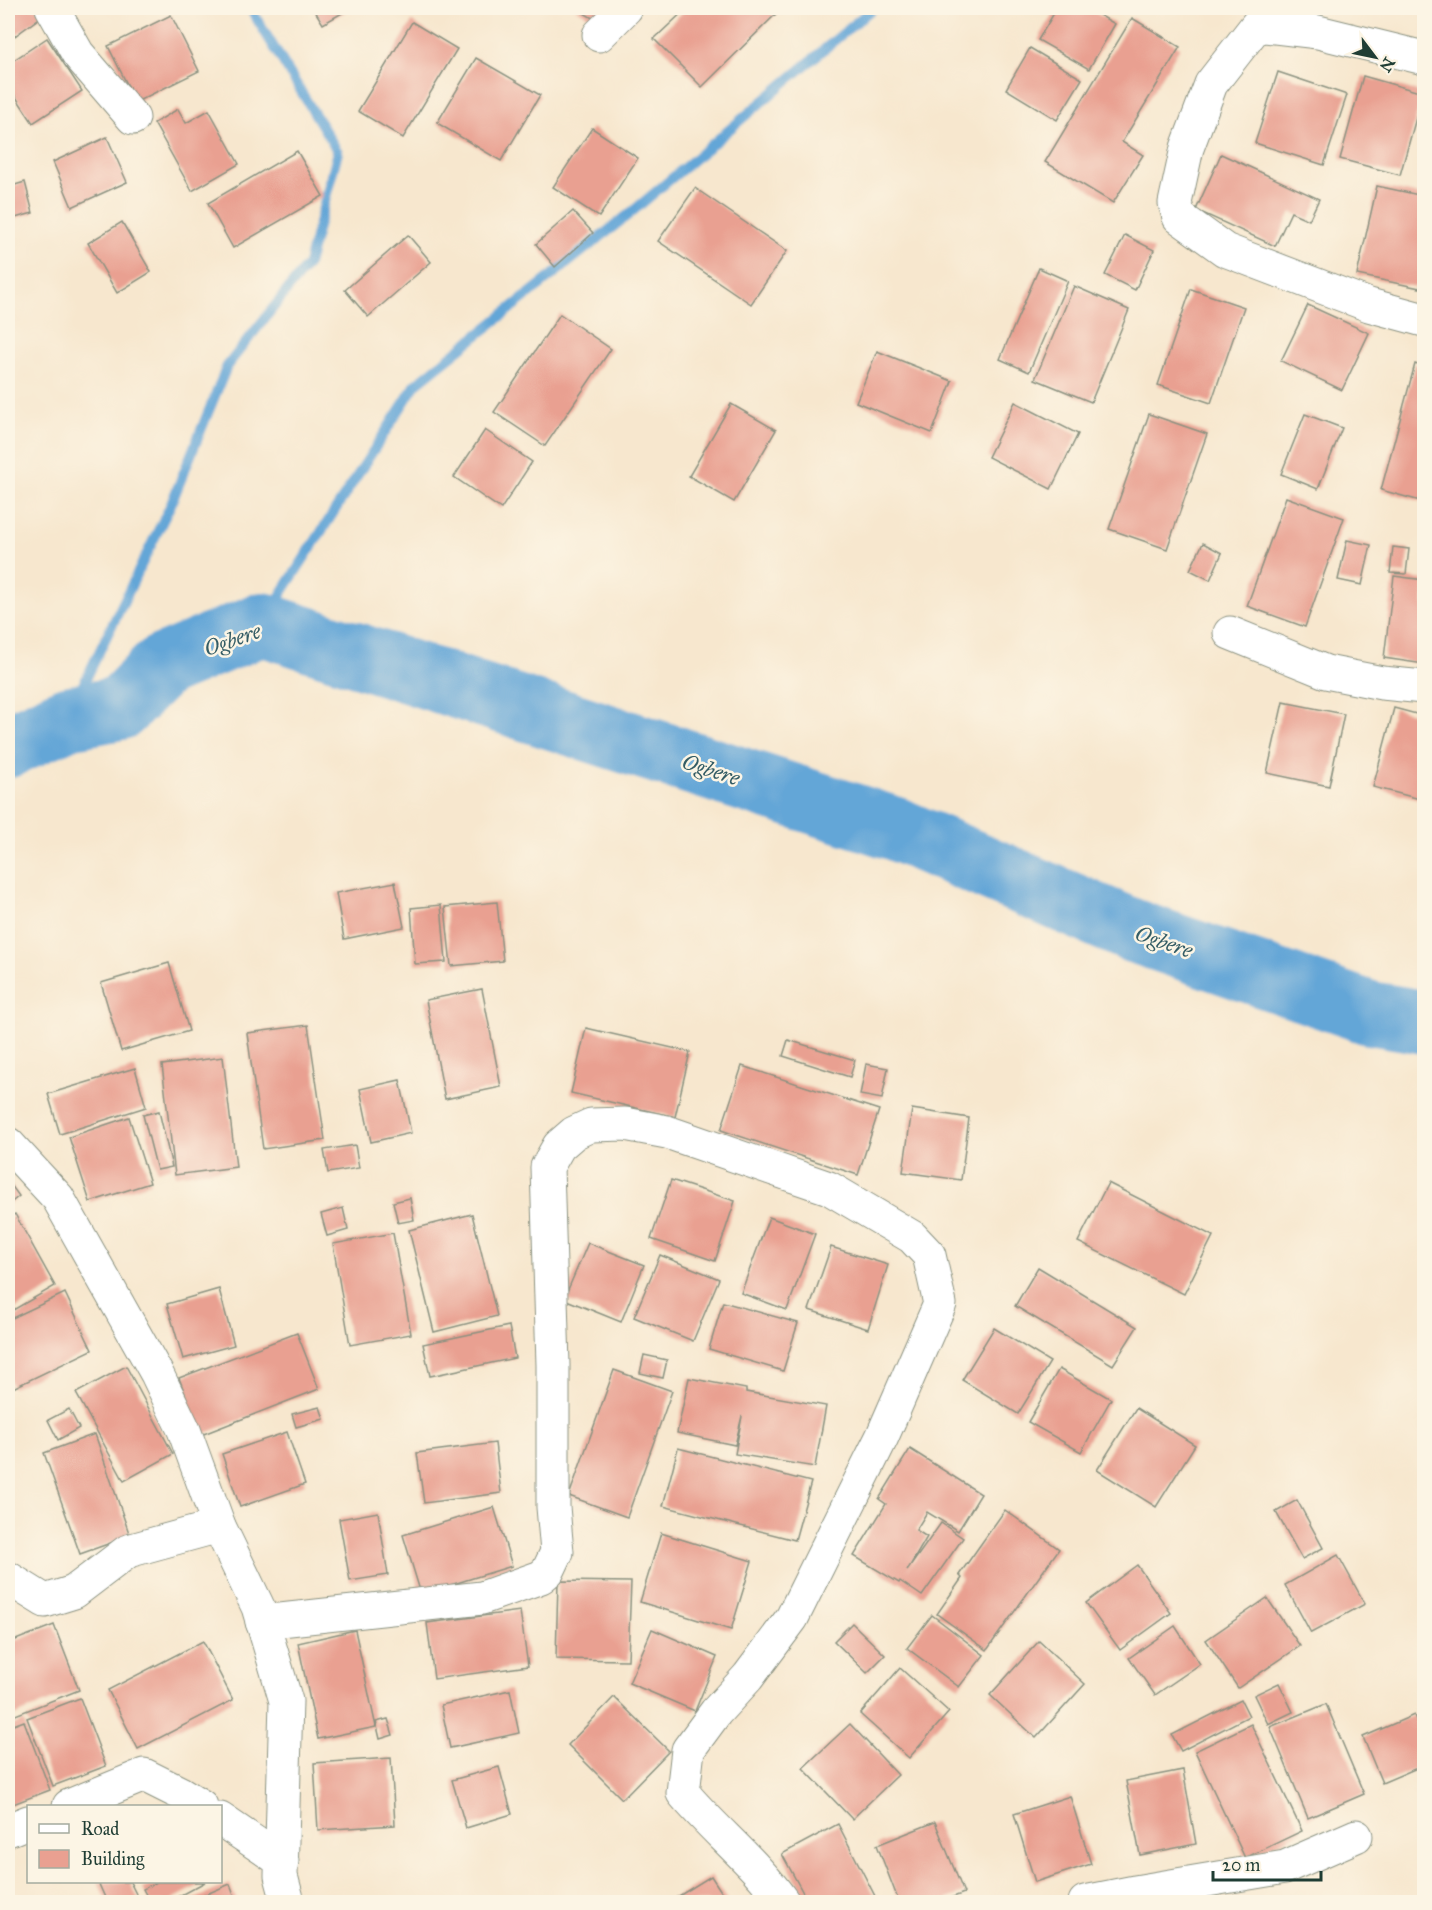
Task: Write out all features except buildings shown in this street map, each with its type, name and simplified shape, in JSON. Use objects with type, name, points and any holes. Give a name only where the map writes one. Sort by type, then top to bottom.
[{"type":"street","points":[[52,8],[78,54],[134,118]]},
{"type":"street","points":[[599,35],[626,8]]},
{"type":"street","points":[[1425,58],[1318,32],[1257,25],[1211,84],[1187,148],[1175,203],[1179,217],[1225,250],[1369,305],[1425,320]]},
{"type":"street","points":[[1230,633],[1326,672],[1382,683],[1425,687]]},
{"type":"street","points":[[262,1622],[482,1598],[541,1577],[548,1571],[557,1552],[553,1508],[553,1365],[547,1167],[559,1146],[574,1133],[591,1125],[625,1124],[667,1132],[829,1188],[912,1237],[929,1255],[940,1304],[882,1437],[792,1618],[748,1677],[716,1712],[688,1750],[683,1793],[704,1818],[769,1881],[783,1902]]},
{"type":"street","points":[[8,1144],[58,1198],[146,1354],[184,1430],[219,1526],[258,1607],[286,1701],[281,1876],[288,1902]]},
{"type":"street","points":[[8,1578],[45,1601],[74,1592],[128,1551],[219,1526]]},
{"type":"street","points":[[71,1805],[144,1774],[199,1805]]},
{"type":"street","points":[[222,1820],[282,1861]]},
{"type":"street","points":[[8,1830],[27,1822]]},
{"type":"street","points":[[1085,1902],[1285,1867],[1356,1836]]},
{"type":"waterway","points":[[67,718],[171,504],[227,366],[308,264],[338,152],[250,8]]},
{"type":"waterway","points":[[262,624],[416,384],[633,211],[873,8]]},
{"type":"waterway","name":"Ogbere","points":[[8,746],[67,718],[120,708],[162,666],[262,624],[896,829],[1131,930],[1370,1013],[1424,1022]]}]
